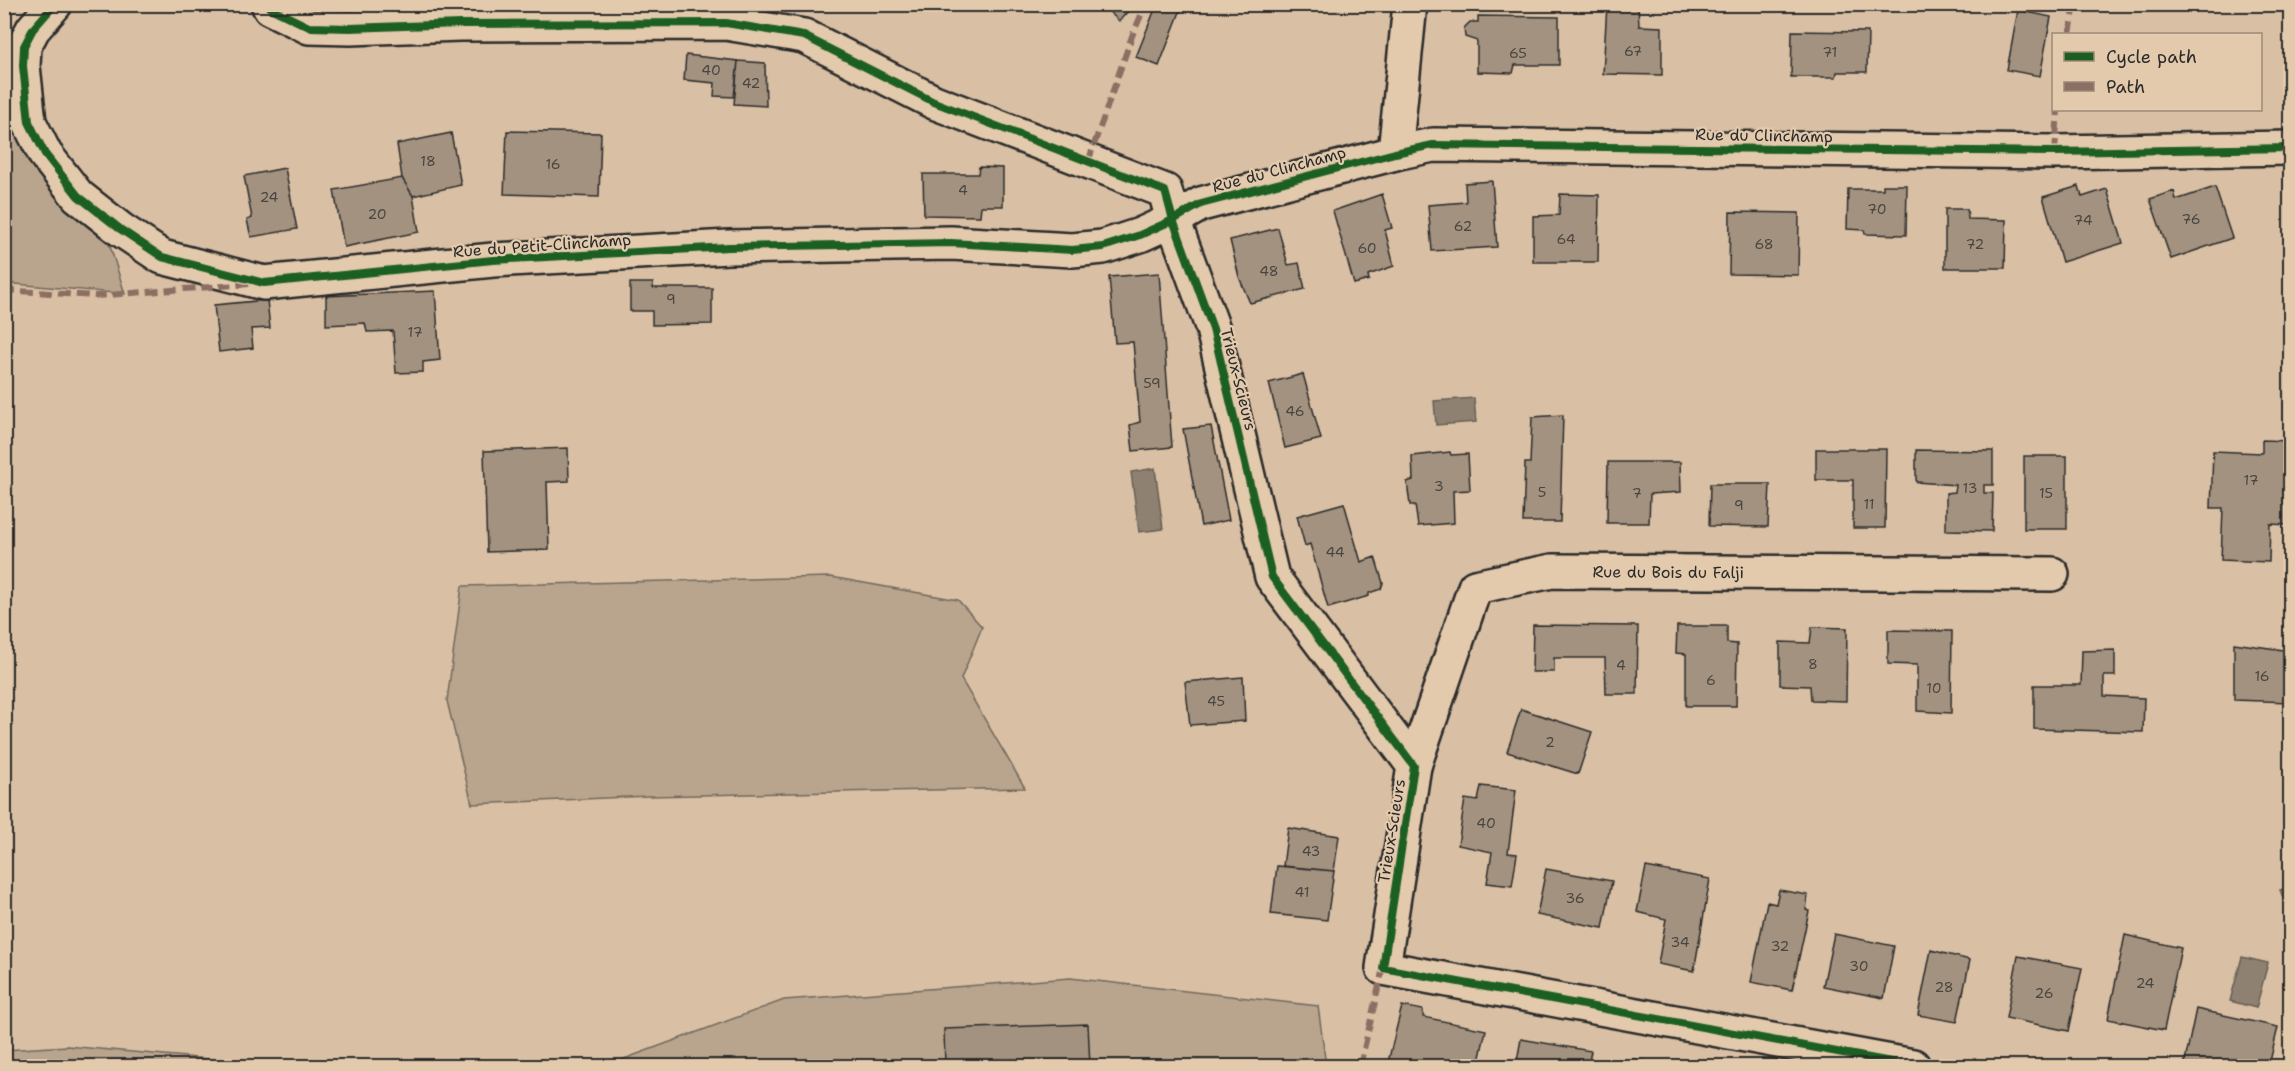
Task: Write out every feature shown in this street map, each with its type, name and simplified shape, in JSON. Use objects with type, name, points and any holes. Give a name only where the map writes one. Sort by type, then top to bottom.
[{"type":"street","name":"Rue du Petit-Clinchamp","points":[[55,4],[33,29],[24,46],[23,66],[29,122],[45,154],[78,196],[120,229],[162,257],[264,283],[492,260],[729,247],[951,243],[1072,250],[1103,247],[1140,235],[1173,220]]},
{"type":"street","points":[[268,4],[270,8],[309,27],[726,23],[804,36],[934,102],[1165,191],[1173,220]]},
{"type":"street","points":[[1395,153],[1410,4]]},
{"type":"street","name":"Rue du Clinchamp","points":[[1173,220],[1202,204],[1395,153],[1434,145],[2055,152],[2290,148]]},
{"type":"street","name":"Trieux-Scieurs","points":[[1173,220],[1213,329],[1272,577],[1414,766],[1383,968],[1913,1066]]},
{"type":"street","name":"Rue du Bois du Falji","points":[[1414,766],[1475,587],[1552,572],[2052,574]]},
{"type":"shaded area","points":[[4,95],[22,114],[110,246],[125,294],[5,283]]},
{"type":"shaded area","points":[[1474,398],[1476,422],[1436,425],[1434,401]]},
{"type":"shaded area","points":[[1155,468],[1163,529],[1139,532],[1131,472]]},
{"type":"shaded area","points":[[831,577],[958,600],[982,627],[961,679],[1025,788],[649,796],[472,804],[447,701],[462,586]]},
{"type":"shaded area","points":[[2290,886],[2290,915],[2280,890]]},
{"type":"shaded area","points":[[2242,957],[2268,963],[2256,1008],[2230,1001]]},
{"type":"shaded area","points":[[1070,978],[1318,1006],[1326,1066],[605,1066],[784,1000]]},
{"type":"shaded area","points":[[67,1046],[285,1066],[5,1066],[5,1050]]},
{"type":"building","points":[[1101,4],[1135,4],[1119,21]]},
{"type":"building","points":[[1157,4],[1183,4],[1159,66],[1136,57]]},
{"type":"building","points":[[1607,4],[1638,4],[1639,26],[1662,27],[1662,75],[1603,74]]},
{"type":"building","points":[[2018,10],[2051,17],[2040,76],[2007,70]]},
{"type":"building","points":[[1478,16],[1559,17],[1559,65],[1515,65],[1513,73],[1477,72],[1477,41],[1465,37],[1464,28],[1470,22],[1478,22]]},
{"type":"building","points":[[1792,31],[1868,32],[1867,72],[1837,72],[1836,77],[1791,77]]},
{"type":"building","points":[[686,55],[738,61],[734,97],[714,96],[715,83],[684,80]]},
{"type":"building","points":[[738,61],[765,63],[766,106],[734,104]]},
{"type":"building","points":[[507,131],[601,133],[599,197],[504,194]]},
{"type":"building","points":[[451,133],[461,185],[413,196],[402,178],[397,144]]},
{"type":"building","points":[[979,167],[1003,168],[1003,206],[981,206],[980,216],[924,215],[923,174],[978,174]]},
{"type":"building","points":[[285,168],[297,229],[251,237],[247,220],[252,218],[244,176]]},
{"type":"building","points":[[402,178],[413,196],[419,232],[344,247],[334,190]]},
{"type":"building","points":[[1492,181],[1497,247],[1432,251],[1428,205],[1466,202],[1465,183]]},
{"type":"building","points":[[1883,185],[1907,185],[1906,235],[1865,234],[1864,230],[1847,229],[1848,189],[1883,189]]},
{"type":"building","points":[[2079,186],[2082,197],[2107,189],[2123,243],[2062,262],[2043,197]]},
{"type":"building","points":[[2215,187],[2232,238],[2171,259],[2150,199],[2174,191],[2176,200]]},
{"type":"building","points":[[1382,194],[1392,228],[1385,230],[1394,266],[1368,275],[1369,280],[1354,284],[1333,211]]},
{"type":"building","points":[[1560,194],[1599,195],[1598,262],[1533,262],[1533,216],[1559,215]]},
{"type":"building","points":[[1945,209],[1967,209],[1968,219],[2006,220],[2005,268],[1945,268]]},
{"type":"building","points":[[1730,212],[1799,213],[1798,275],[1729,274]]},
{"type":"building","points":[[1278,228],[1288,265],[1299,263],[1305,289],[1250,303],[1239,277],[1230,240]]},
{"type":"building","points":[[1159,273],[1172,447],[1133,451],[1130,425],[1140,422],[1133,342],[1115,343],[1109,277]]},
{"type":"building","points":[[630,283],[653,283],[653,288],[712,288],[712,324],[652,325],[652,311],[630,311]]},
{"type":"building","points":[[435,291],[440,360],[423,362],[423,372],[396,373],[393,331],[367,332],[365,323],[326,325],[326,296]]},
{"type":"building","points":[[267,300],[270,328],[251,329],[253,348],[219,352],[214,305]]},
{"type":"building","points":[[1303,374],[1321,439],[1285,448],[1269,383]]},
{"type":"building","points":[[1563,415],[1560,522],[1523,522],[1525,463],[1530,463],[1532,417]]},
{"type":"building","points":[[1211,426],[1229,520],[1201,526],[1183,429]]},
{"type":"building","points":[[2262,440],[2290,441],[2290,525],[2270,524],[2269,562],[2221,560],[2223,508],[2211,508],[2213,451],[2262,453]]},
{"type":"building","points":[[568,448],[569,481],[547,482],[549,550],[487,552],[484,451]]},
{"type":"building","points":[[1816,449],[1886,449],[1885,528],[1853,528],[1853,480],[1816,480]]},
{"type":"building","points":[[1916,450],[1993,451],[1993,485],[1984,485],[1984,493],[1993,493],[1992,531],[1946,530],[1946,493],[1955,492],[1956,485],[1916,482]]},
{"type":"building","points":[[1450,452],[1451,455],[1468,454],[1470,490],[1453,491],[1454,523],[1418,526],[1415,505],[1410,505],[1407,482],[1413,480],[1412,456]]},
{"type":"building","points":[[2024,456],[2067,456],[2067,529],[2024,529]]},
{"type":"building","points":[[1608,462],[1680,462],[1681,492],[1650,494],[1649,523],[1607,523]]},
{"type":"building","points":[[1710,484],[1770,484],[1768,527],[1709,526]]},
{"type":"building","points":[[1344,503],[1361,562],[1375,557],[1383,583],[1381,589],[1369,593],[1369,596],[1328,608],[1310,544],[1305,546],[1297,516]]},
{"type":"building","points":[[1533,625],[1638,626],[1637,694],[1606,694],[1605,658],[1554,658],[1554,672],[1532,672]]},
{"type":"building","points":[[1677,626],[1727,626],[1727,643],[1737,644],[1736,706],[1686,706],[1686,654],[1676,653]]},
{"type":"building","points":[[1812,627],[1847,628],[1846,701],[1811,700],[1810,686],[1780,685],[1780,642],[1810,643]]},
{"type":"building","points":[[1888,630],[1952,631],[1951,713],[1917,711],[1917,665],[1888,664]]},
{"type":"building","points":[[2234,643],[2290,651],[2290,702],[2234,700]]},
{"type":"building","points":[[2115,650],[2115,676],[2104,676],[2104,696],[2144,698],[2143,732],[2034,729],[2034,685],[2081,685],[2082,651]]},
{"type":"building","points":[[1243,677],[1245,721],[1190,725],[1185,682]]},
{"type":"building","points":[[1521,709],[1592,732],[1578,774],[1507,752]]},
{"type":"building","points":[[1481,786],[1516,790],[1508,853],[1517,854],[1512,886],[1487,883],[1492,852],[1458,845],[1465,799],[1478,801]]},
{"type":"building","points":[[1288,828],[1339,836],[1334,871],[1283,866]]},
{"type":"building","points":[[1277,866],[1334,871],[1327,920],[1271,914]]},
{"type":"building","points":[[1646,867],[1710,879],[1694,971],[1658,964],[1666,919],[1637,912]]},
{"type":"building","points":[[1546,869],[1612,881],[1603,928],[1537,915]]},
{"type":"building","points":[[1779,890],[1808,895],[1806,910],[1809,911],[1792,990],[1751,982],[1767,902],[1776,904]]},
{"type":"building","points":[[1834,934],[1894,946],[1884,998],[1823,986]]},
{"type":"building","points":[[2125,935],[2181,948],[2164,1030],[2108,1019]]},
{"type":"building","points":[[1931,950],[1970,960],[1957,1022],[1918,1015]]},
{"type":"building","points":[[2018,956],[2082,968],[2069,1031],[2006,1018]]},
{"type":"building","points":[[1402,1006],[1423,1010],[1423,1017],[1486,1030],[1478,1066],[1414,1064],[1413,1066],[1387,1066]]},
{"type":"building","points":[[2196,1009],[2278,1027],[2269,1066],[2184,1066]]},
{"type":"building","points":[[1088,1024],[1090,1066],[945,1066],[944,1029]]},
{"type":"building","points":[[1521,1039],[1591,1051],[1588,1066],[1516,1066]]},
{"type":"building","points":[[1633,1059],[1672,1066],[1631,1066]]},
{"type":"marked path","points":[[1088,162],[1132,36],[1146,4]]},
{"type":"marked path","points":[[2070,33],[2075,4]]},
{"type":"marked path","points":[[2055,152],[2058,111]]},
{"type":"marked path","points":[[4,290],[95,296],[249,284]]},
{"type":"marked path","points":[[1360,1066],[1383,968]]},
{"type":"cycle path","points":[[55,4],[33,29],[24,46],[23,66],[29,122],[45,154],[78,196],[120,229],[162,257],[264,283],[493,260],[729,247],[951,243],[1072,250],[1103,247],[1140,235],[1201,204],[1433,145],[2055,152],[2290,148]]},
{"type":"cycle path","points":[[268,4],[270,8],[309,27],[726,23],[804,36],[934,102],[1165,191],[1173,220],[1213,329],[1272,577],[1414,766],[1383,968],[1913,1066]]}]
